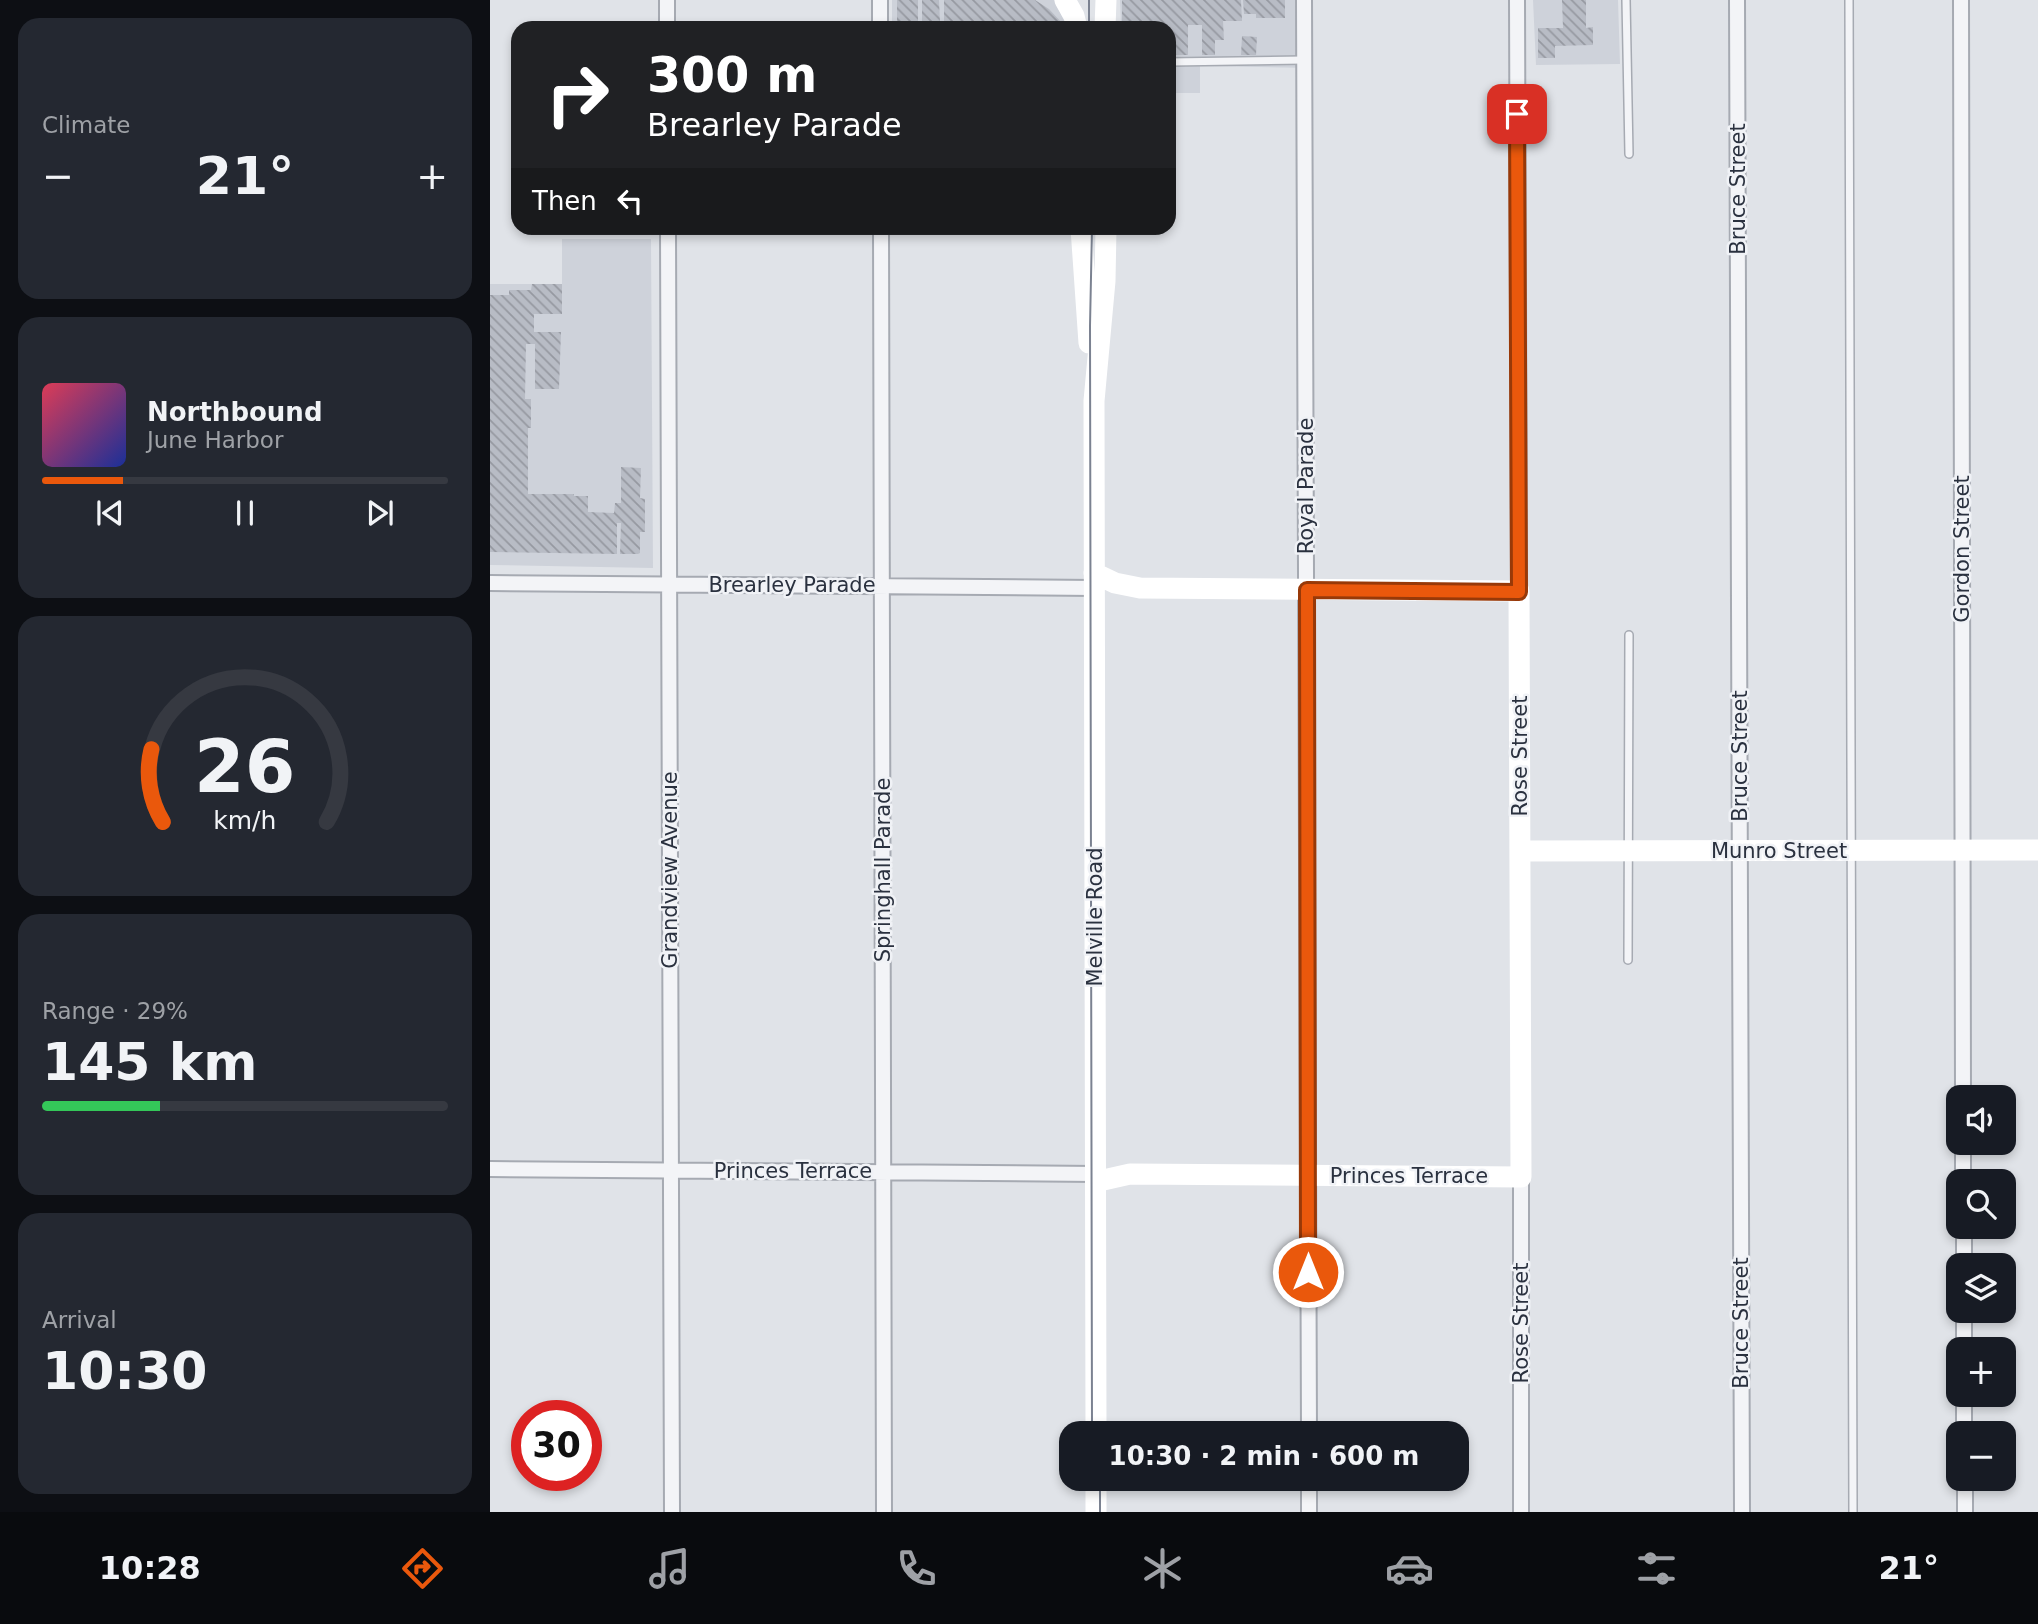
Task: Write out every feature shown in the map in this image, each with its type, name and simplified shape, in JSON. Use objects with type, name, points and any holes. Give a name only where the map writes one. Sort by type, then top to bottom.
[{"type":"street","points":[[667,0],[667,21]]},
{"type":"street","points":[[880,0],[880,21]]},
{"type":"street","points":[[1066,0],[1075,21]]},
{"type":"street","points":[[1078,21],[1079,0]]},
{"type":"street","points":[[1105,0],[1105,21]]},
{"type":"street","name":"Royal Parade","points":[[1304,0],[1309,1421]]},
{"type":"street","name":"Rose Street","points":[[1517,0],[1521,1512]]},
{"type":"street","name":"Bruce Street","points":[[1737,0],[1742,1512]]},
{"type":"street","name":"Gordon Street","points":[[1961,0],[1963,1085]]},
{"type":"street","name":"Grandview Avenue","points":[[668,235],[672,1512]]},
{"type":"street","name":"Springhall Parade","points":[[881,235],[884,1512]]},
{"type":"street","name":"Melville Road","points":[[1082,235],[1094,401]]},
{"type":"street","name":"Melville Road","points":[[1096,1421],[1094,401],[1097,345],[1105,281],[1106,235]]},
{"type":"street","name":"Brearley Parade","points":[[490,583],[1094,588],[1115,583],[1140,588],[1519,592]]},
{"type":"street","name":"Munro Street","points":[[1520,851],[2038,850]]},
{"type":"street","name":"Princes Terrace","points":[[490,1169],[1521,1177]]},
{"type":"street","points":[[1096,1491],[1096,1512]]},
{"type":"street","points":[[1309,1491],[1309,1512]]},
{"type":"street","points":[[1965,1491],[1965,1512]]},
{"type":"lane","points":[[1626,0],[1629,153]]},
{"type":"lane","points":[[1849,0],[1853,1512]]},
{"type":"lane","points":[[1176,62],[1304,60]]},
{"type":"lane","points":[[1628,960],[1629,635]]},
{"type":"shaded area","points":[[892,0],[1054,0],[1064,21],[892,21]]},
{"type":"shaded area","points":[[1120,0],[1312,0],[1311,68],[1200,66],[1200,93],[1176,93],[1176,21],[1121,21]]},
{"type":"shaded area","points":[[1533,0],[1618,0],[1620,64],[1536,65]]},
{"type":"shaded area","points":[[562,239],[651,239],[653,568],[490,565],[490,284],[562,284]]},
{"type":"building","points":[[897,0],[918,0],[918,21],[897,21]]},
{"type":"building","points":[[922,0],[939,0],[940,21],[922,21]]},
{"type":"building","points":[[944,0],[1035,0],[1060,21],[944,21]]},
{"type":"building","points":[[1122,0],[1241,0],[1242,21],[1223,21],[1224,40],[1215,40],[1215,55],[1202,55],[1202,25],[1188,25],[1188,55],[1176,55],[1176,21],[1122,21]]},
{"type":"building","points":[[1243,0],[1285,0],[1285,18],[1256,18],[1256,14],[1244,14]]},
{"type":"building","points":[[1562,0],[1586,0],[1586,28],[1593,27],[1593,45],[1555,46],[1555,58],[1538,58],[1538,28],[1563,28]]},
{"type":"building","points":[[1242,36],[1257,37],[1256,55],[1241,55]]},
{"type":"building","points":[[532,284],[562,284],[562,314],[534,314],[534,332],[561,332],[559,389],[535,389],[535,344],[526,344],[525,399],[531,399],[528,494],[588,496],[588,512],[614,513],[615,503],[621,503],[621,467],[641,468],[640,498],[645,499],[645,532],[640,532],[638,554],[620,554],[621,523],[617,523],[617,554],[490,552],[490,295],[509,295],[509,290],[531,290]]},
{"type":"tram line","points":[[1089,0],[1089,21]]},
{"type":"tram line","points":[[1092,235],[1092,1421]]},
{"type":"tram line","points":[[1100,1491],[1100,1512]]},
{"type":"route","points":[[1308,1272],[1307,590],[1519,592],[1517,114]]}]
